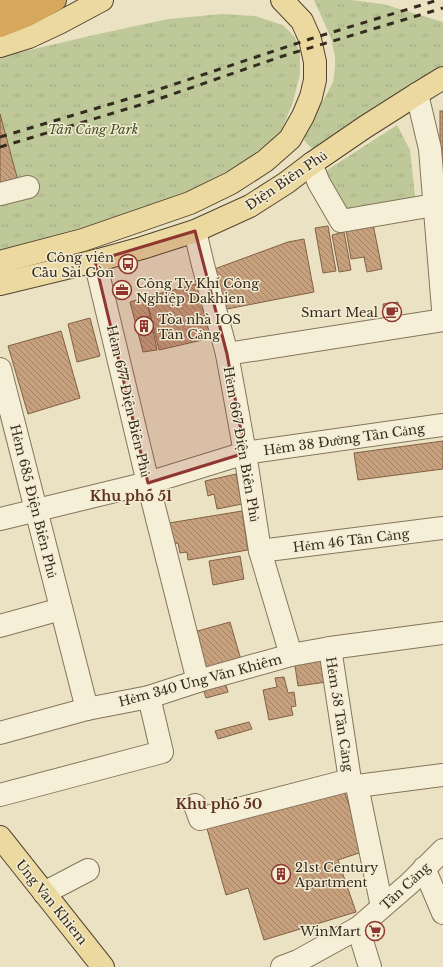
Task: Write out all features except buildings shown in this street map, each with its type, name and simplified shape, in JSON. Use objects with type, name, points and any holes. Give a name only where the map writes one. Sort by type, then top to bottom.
[{"type":"highway","points":[[0,6],[28,0]]},
{"type":"highway","points":[[0,26],[28,15],[54,0]]},
{"type":"main road","points":[[0,46],[29,37],[102,0]]},
{"type":"main road","name":"Điện Biên Phủ","points":[[0,262],[83,240],[190,203],[231,183],[260,165],[290,139],[303,116],[311,97],[315,80],[316,62],[310,39],[302,21],[282,0]]},
{"type":"main road","name":"Điện Biên Phủ","points":[[0,284],[142,248],[196,231],[250,206],[286,183],[365,127],[443,78]]},
{"type":"main road","points":[[290,139],[311,164]]},
{"type":"main road","name":"Ung Van Khiem","points":[[0,838],[103,967]]},
{"type":"street","points":[[417,94],[430,148],[443,309]]},
{"type":"street","points":[[311,164],[319,183],[341,221],[434,205]]},
{"type":"street","points":[[0,194],[28,187]]},
{"type":"street","name":"Hẻm 667 Điện Biên Phủ","points":[[196,231],[203,265],[227,354],[245,453],[260,551],[291,655]]},
{"type":"street","name":"Hẻm 677 Điện Biên Phủ","points":[[95,261],[198,681]]},
{"type":"street","points":[[227,354],[443,320]]},
{"type":"street","name":"Hẻm 685 Điện Biên Phủ","points":[[0,369],[87,709]]},
{"type":"street","name":"Hẻm 38 Đường Tân Cảng","points":[[0,519],[148,482],[245,453],[443,425]]},
{"type":"street","name":"Hẻm 46 Tân Cảng","points":[[260,551],[443,528]]},
{"type":"street","points":[[0,626],[61,609]]},
{"type":"street","name":"Hẻm 340 Ung Văn Khiêm","points":[[0,733],[87,709],[149,697],[198,681],[291,655],[330,648],[443,633]]},
{"type":"street","name":"Hẻm 58 Tân Cảng","points":[[330,648],[353,783],[382,907]]},
{"type":"street","points":[[0,795],[162,752],[149,697]]},
{"type":"street","points":[[195,805],[200,819],[353,783],[443,776]]},
{"type":"street","name":"Tân Cảng","points":[[282,967],[298,961],[358,928],[410,883],[443,850]]},
{"type":"street","points":[[424,868],[443,913]]},
{"type":"street","points":[[44,893],[88,870]]},
{"type":"street","points":[[358,928],[370,967]]},
{"type":"highlighted area","points":[[195,231],[227,354],[245,453],[148,483],[95,261]]},
{"type":"green space","points":[[314,0],[351,0],[383,4],[443,22],[443,67],[406,88],[323,145],[313,149],[303,138],[311,120],[333,82],[335,68],[335,57],[331,38]]},
{"type":"green space","name":"Tân Cảng Park","points":[[222,14],[255,16],[283,25],[295,37],[300,55],[300,74],[293,102],[281,132],[243,163],[189,191],[98,224],[0,251],[0,57],[168,19]]},
{"type":"green space","points":[[397,125],[410,150],[416,205],[346,217],[324,172]]},
{"type":"railway","points":[[0,137],[151,92],[310,39],[438,0]]},
{"type":"railway","points":[[0,147],[150,102],[283,56],[443,8]]},
{"type":"place","name":"Công viên Cầu Sài Gòn","points":[[128,264]]},
{"type":"place","name":"Công Ty Khí Công Nghiệp Dakhien","points":[[122,290]]},
{"type":"place","name":"Smart Meal","points":[[392,312]]},
{"type":"place","name":"Tòa nhà IOS Tân Cảng","points":[[144,326]]},
{"type":"place","name":"21st Century Apartment","points":[[281,874]]},
{"type":"place","name":"WinMart","points":[[375,931]]},
{"type":"district","name":"Khu phố 51","points":[[131,496]]},
{"type":"district","name":"Khu phố 50","points":[[219,804]]}]
